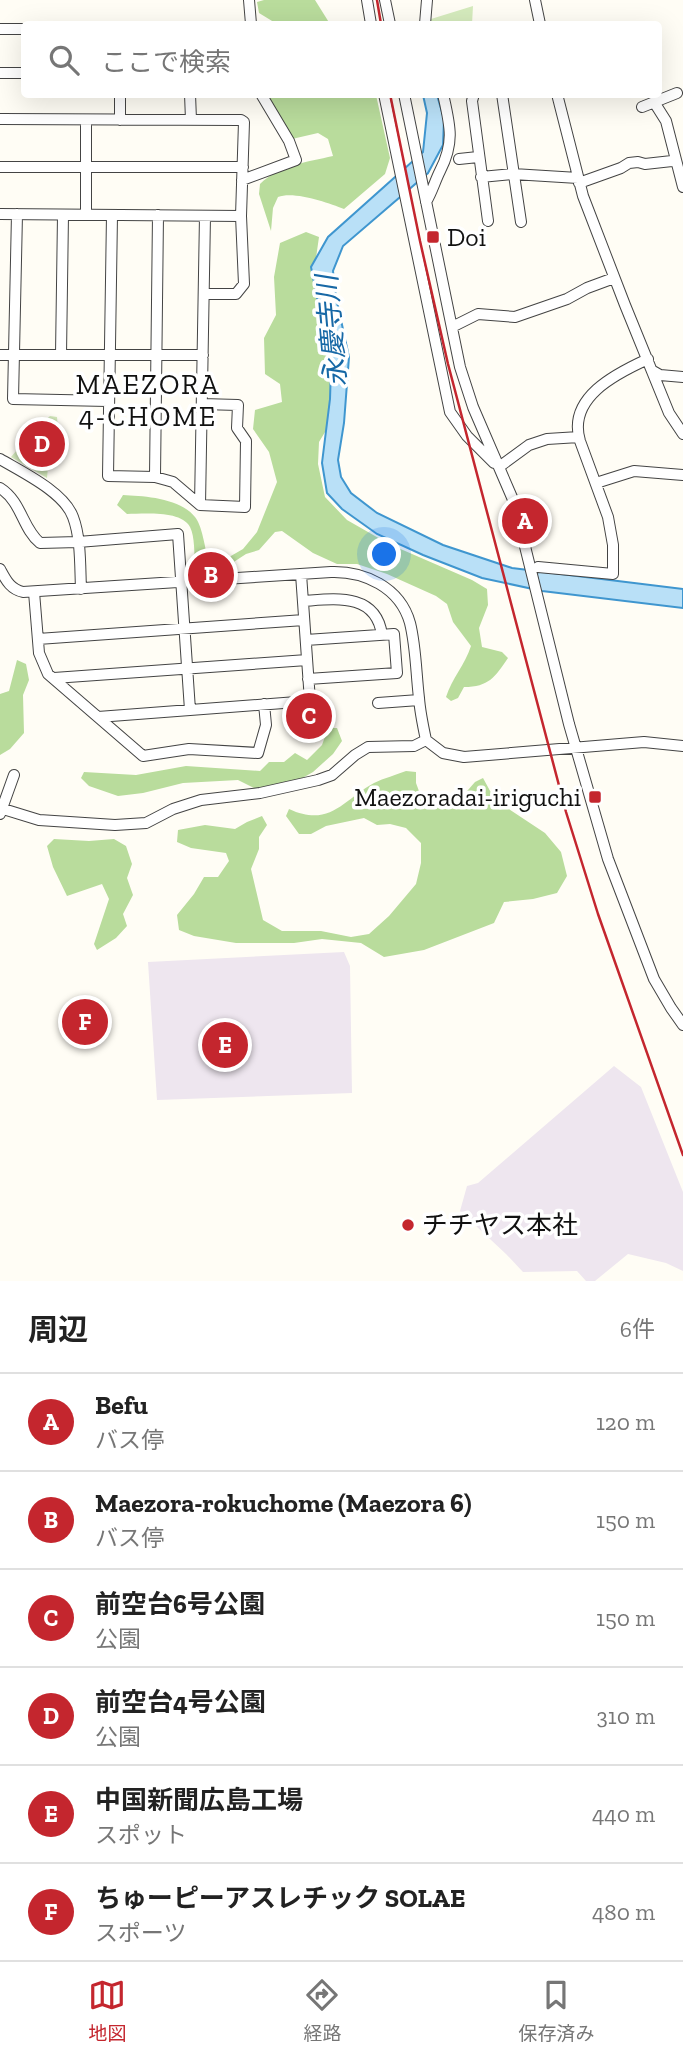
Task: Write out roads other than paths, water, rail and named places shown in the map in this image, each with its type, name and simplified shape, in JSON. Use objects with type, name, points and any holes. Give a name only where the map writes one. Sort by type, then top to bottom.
[{"type":"street","points":[[249,0],[250,21]]},
{"type":"street","points":[[367,0],[370,21]]},
{"type":"street","points":[[385,0],[389,21]]},
{"type":"street","points":[[425,21],[427,0]]},
{"type":"street","points":[[535,0],[539,21]]},
{"type":"street","points":[[0,29],[21,29]]},
{"type":"street","points":[[0,73],[21,73]]},
{"type":"street","points":[[642,107],[677,93]]},
{"type":"street","points":[[120,98],[120,120]]},
{"type":"street","points":[[190,98],[191,120]]},
{"type":"street","points":[[242,180],[296,160],[289,141],[263,98]]},
{"type":"street","points":[[385,98],[450,412],[467,436],[499,467]]},
{"type":"street","points":[[405,98],[460,367],[473,407],[514,502],[533,565],[536,595],[601,839],[654,979],[683,1026]]},
{"type":"street","points":[[426,202],[445,162],[450,143],[444,98]]},
{"type":"street","points":[[473,98],[478,157],[488,221]]},
{"type":"street","points":[[503,98],[521,222]]},
{"type":"street","points":[[558,98],[578,180],[614,278],[669,413],[683,435]]},
{"type":"street","points":[[654,102],[666,121],[683,187]]},
{"type":"street","points":[[0,119],[244,122],[244,284],[236,295],[204,294]]},
{"type":"street","points":[[86,120],[86,215]]},
{"type":"street","points":[[459,159],[478,157]]},
{"type":"street","points":[[481,177],[513,174],[578,180],[629,163],[672,161]]},
{"type":"street","points":[[0,167],[243,167]]},
{"type":"street","points":[[0,214],[242,216]]},
{"type":"street","points":[[16,214],[13,399],[108,401]]},
{"type":"street","points":[[61,355],[63,215]]},
{"type":"street","points":[[112,215],[108,476],[155,477],[173,482],[200,505],[245,507],[246,440],[237,428],[238,405],[202,404]]},
{"type":"street","points":[[155,477],[158,215]]},
{"type":"street","points":[[200,505],[205,216]]},
{"type":"street","points":[[452,327],[478,314],[514,317],[567,299],[614,278]]},
{"type":"street","points":[[0,355],[203,355]]},
{"type":"street","points":[[533,565],[613,575],[610,524],[579,437],[578,421],[592,393],[625,369],[648,359]]},
{"type":"street","points":[[653,371],[660,375],[683,377]]},
{"type":"street","points":[[450,412],[456,419],[466,419],[472,413],[473,407]]},
{"type":"street","points":[[499,467],[529,445],[547,439],[579,437]]},
{"type":"street","points":[[0,459],[61,499],[72,513],[78,542],[81,589]]},
{"type":"street","points":[[596,483],[634,471],[683,475]]},
{"type":"street","points":[[0,488],[15,502],[30,530],[40,542],[78,542],[178,534],[190,710]]},
{"type":"street","points":[[0,569],[15,590],[34,592],[301,574],[361,574],[382,585],[396,598],[410,623],[426,740],[443,753],[457,757],[644,743],[683,746]]},
{"type":"street","points":[[97,717],[310,701],[301,574]]},
{"type":"street","points":[[34,592],[39,653],[48,674],[143,756],[189,749],[258,753],[266,726],[264,704]]},
{"type":"street","points":[[303,601],[342,599],[358,603],[376,617],[382,635]]},
{"type":"street","points":[[38,639],[304,620]]},
{"type":"street","points":[[306,640],[394,634],[397,673],[309,679]]},
{"type":"street","points":[[54,678],[307,660]]},
{"type":"street","points":[[378,703],[419,700]]},
{"type":"street","points":[[14,775],[1,810],[30,818],[116,825],[146,823],[173,809],[201,800],[260,793],[318,780],[332,775],[368,747],[414,747],[426,740]]},
{"type":"water","name":"永慶寺川","points":[[424,98],[438,98],[444,119],[443,145],[428,173],[343,246],[333,271],[349,357],[338,460],[341,477],[351,493],[377,513],[443,545],[512,568],[683,589],[683,608],[542,591],[482,578],[377,534],[342,509],[327,493],[322,463],[331,369],[311,267],[328,237],[423,152],[427,113]]},
{"type":"railway","points":[[377,0],[380,21]]},
{"type":"railway","points":[[391,98],[448,364],[566,812],[598,914],[683,1155]]},
{"type":"place","name":"Doi","points":[[433,237]]},
{"type":"place","name":"前空台4号公園","points":[[42,444]]},
{"type":"place","name":"Befu","points":[[525,521]]},
{"type":"place","name":"Maezora-rokuchome (Maezora 6)","points":[[211,575]]},
{"type":"place","name":"前空台6号公園","points":[[309,716]]},
{"type":"place","name":"Maezoradai-iriguchi","points":[[595,797]]},
{"type":"place","name":"ちゅーピーアスレチック SOLAE","points":[[85,1022]]},
{"type":"place","name":"中国新聞広島工場","points":[[225,1045]]},
{"type":"place","name":"チチヤス本社","points":[[408,1225]]},
{"type":"district","name":"MAEZORA 4-CHOME","points":[[148,400]]}]
